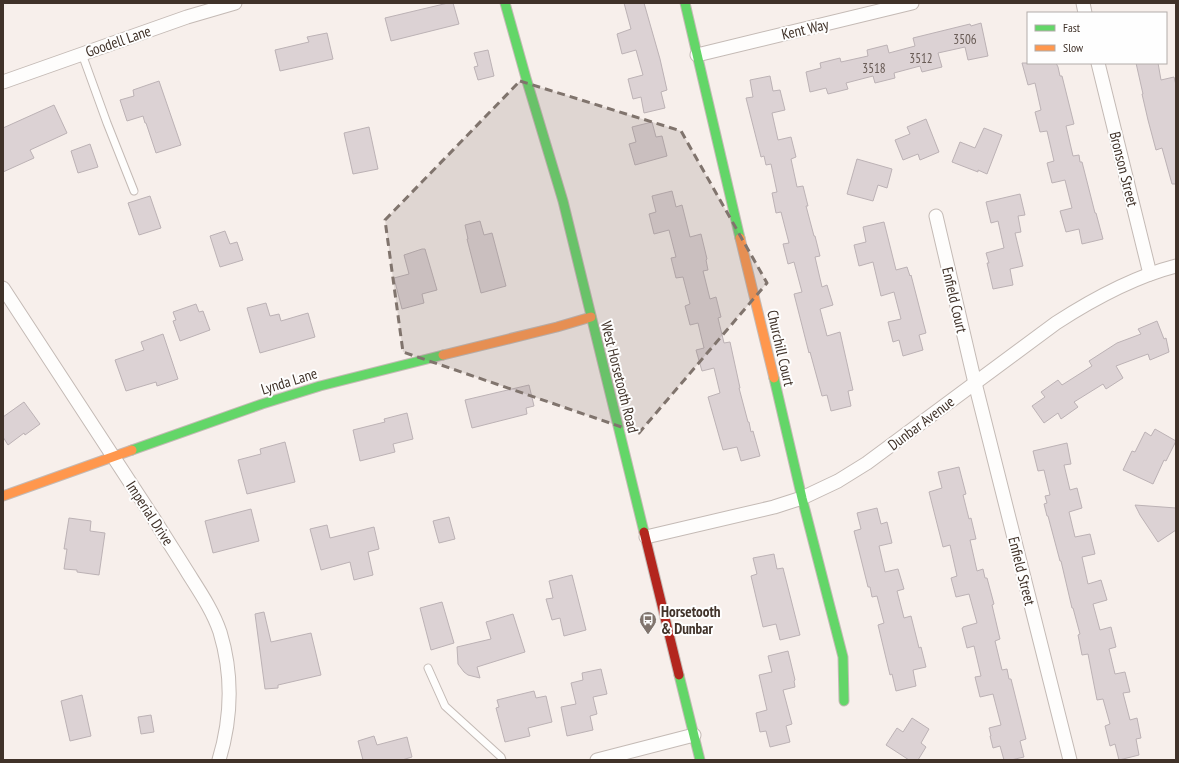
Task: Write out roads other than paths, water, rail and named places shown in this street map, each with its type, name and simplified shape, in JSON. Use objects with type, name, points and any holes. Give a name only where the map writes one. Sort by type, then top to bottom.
[{"type":"street","name":"Goodell Lane","points":[[3,82],[187,17],[235,3]]},
{"type":"street","name":"West Horsetooth Road","points":[[505,3],[563,201],[700,760]]},
{"type":"street","name":"Churchill Court","points":[[684,3],[802,498],[843,658],[844,700]]},
{"type":"street","name":"Kent Way","points":[[697,55],[880,7],[912,3]]},
{"type":"street","name":"Bronson Street","points":[[1098,64],[1150,274]]},
{"type":"street","name":"Enfield Court","points":[[936,216],[975,383]]},
{"type":"street","name":"Dunbar Avenue","points":[[646,537],[774,507],[802,498],[838,481],[867,463],[1056,323],[1083,305],[1118,287],[1150,274],[1176,266]]},
{"type":"street","name":"Imperial Drive","points":[[3,288],[205,599],[219,631],[226,657],[230,688],[229,715],[219,760]]},
{"type":"street","name":"Lynda Lane","points":[[3,496],[262,404],[320,386],[591,318]]},
{"type":"street","name":"Enfield Street","points":[[975,383],[1070,760]]},
{"type":"street","points":[[597,760],[694,735]]},
{"type":"lane","points":[[82,54],[134,191]]},
{"type":"lane","points":[[428,668],[444,706],[501,757],[502,760]]},
{"type":"place","name":"Horsetooth & Dunbar","points":[[648,635]]}]
